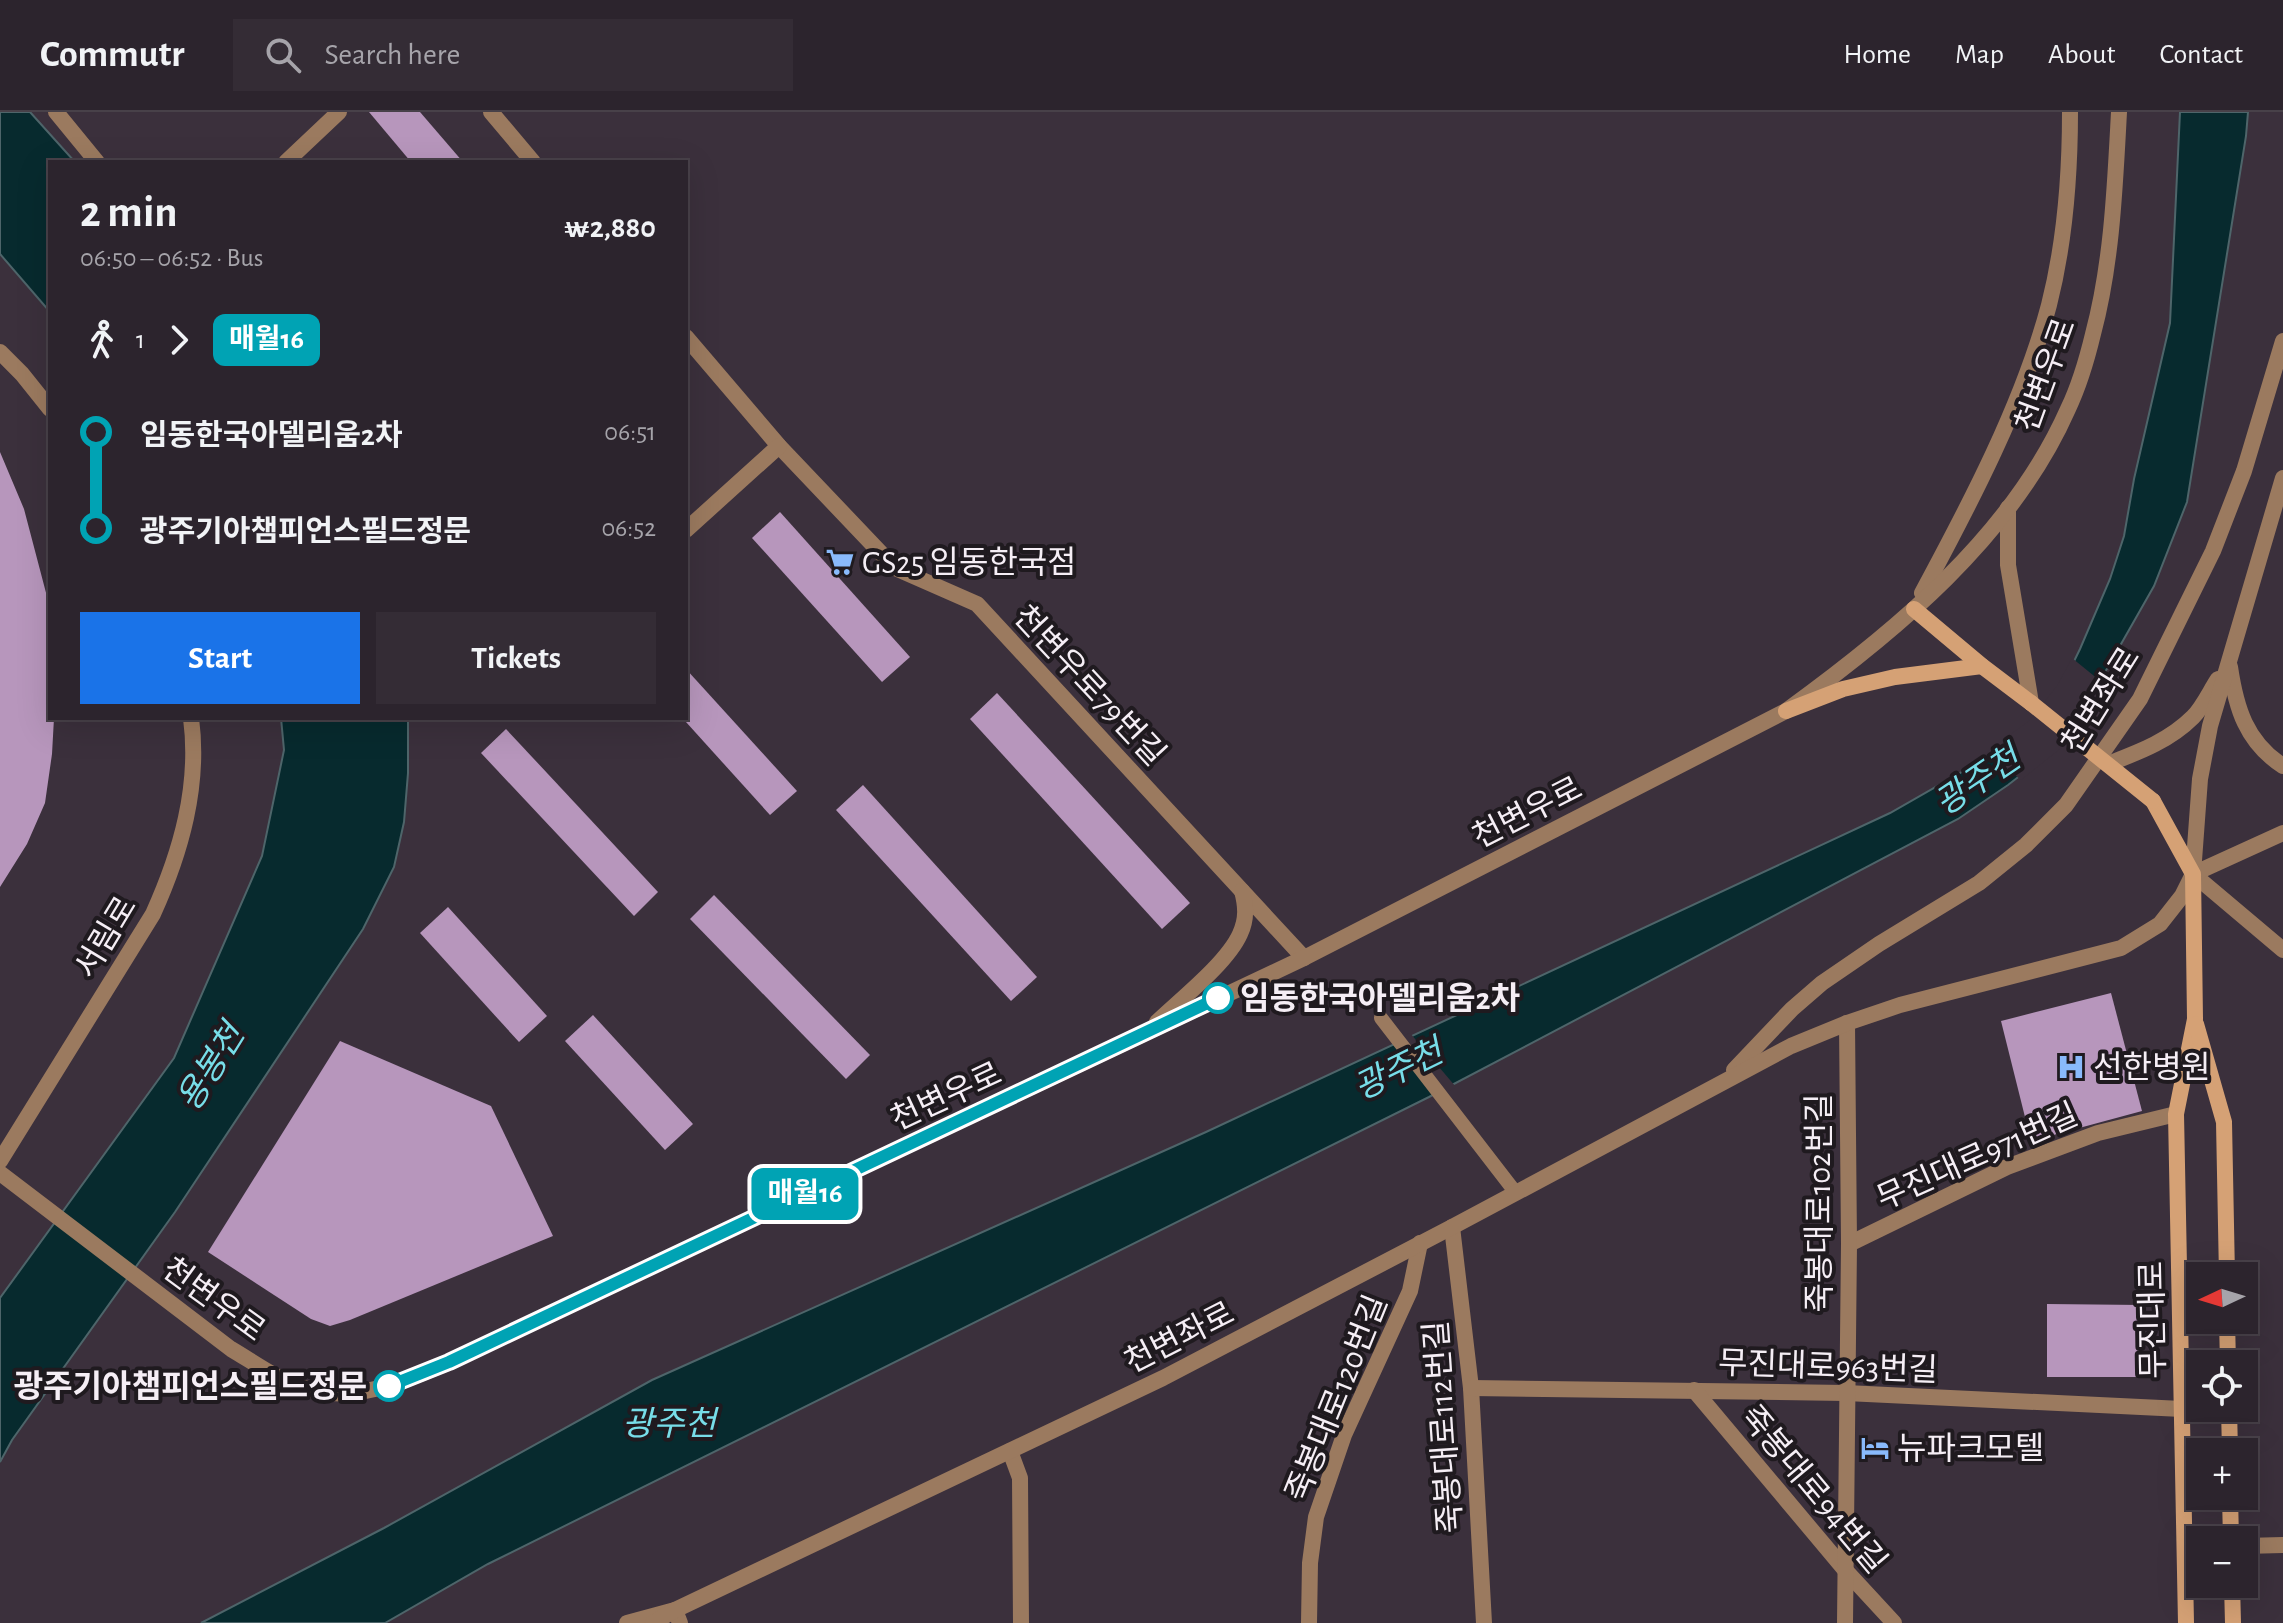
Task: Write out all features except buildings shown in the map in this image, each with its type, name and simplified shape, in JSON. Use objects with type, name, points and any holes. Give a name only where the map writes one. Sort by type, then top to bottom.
[{"type":"main road","points":[[1914,609],[2108,764]]},
{"type":"main road","points":[[1786,711],[1843,689],[1895,677],[1982,666]]},
{"type":"main road","name":"무진대로","points":[[2108,764],[2153,801],[2193,874],[2195,1019],[2176,1114],[2186,1623]]},
{"type":"main road","name":"무진대로","points":[[2195,1019],[2224,1122],[2227,1262]]},
{"type":"main road","points":[[2232,1598],[2233,1623]]},
{"type":"street","points":[[56,112],[95,160]]},
{"type":"street","points":[[288,160],[339,112]]},
{"type":"street","points":[[491,112],[531,160]]},
{"type":"street","name":"천변우로","points":[[1914,609],[1966,512],[2034,355],[2049,303],[2065,223],[2070,166],[2070,112]]},
{"type":"street","name":"천변우로","points":[[0,1173],[231,1349],[307,1389],[339,1394],[369,1391],[403,1382],[449,1362],[1304,958],[1786,711],[1853,662],[1914,609],[1981,542],[2045,455],[2069,408],[2093,334],[2106,268],[2119,112]]},
{"type":"street","name":"천변우로79번길","points":[[688,339],[779,446],[895,568],[977,604],[1304,958]]},
{"type":"street","name":"천변좌로","points":[[1722,1083],[1792,1009],[1822,983],[1979,883],[2026,845],[2066,805],[2140,699],[2213,551],[2244,471],[2283,341]]},
{"type":"street","points":[[0,352],[48,406]]},
{"type":"street","points":[[688,528],[779,446]]},
{"type":"street","name":"천변좌로","points":[[653,1623],[677,1617],[1163,1378],[1791,1046],[1900,1005],[2121,948],[2160,924],[2182,896],[2193,874],[2200,779],[2210,726],[2283,478]]},
{"type":"street","points":[[2008,508],[2008,565],[2031,703]]},
{"type":"street","points":[[2108,764],[2150,748],[2195,716],[2230,661]]},
{"type":"street","points":[[2230,661],[2234,693],[2244,723],[2259,747],[2283,766]]},
{"type":"street","name":"서림로","points":[[0,1161],[153,914],[169,879],[190,800],[194,762],[191,720]]},
{"type":"street","points":[[2283,833],[2193,874],[2283,950]]},
{"type":"street","points":[[1147,1032],[1235,944],[1245,920],[1246,906],[1242,891]]},
{"type":"street","points":[[1381,1018],[1516,1193]]},
{"type":"street","name":"죽봉대로102번길","points":[[1845,1623],[1849,1244],[1847,1023]]},
{"type":"street","name":"무진대로971번길","points":[[1849,1244],[2007,1167],[2098,1133],[2176,1114]]},
{"type":"street","name":"죽봉대로112번길","points":[[1452,1227],[1471,1388],[1484,1623]]},
{"type":"street","name":"죽봉대로120번길","points":[[1309,1623],[1310,1563],[1316,1517],[1344,1435],[1410,1291],[1420,1243]]},
{"type":"street","name":"무진대로963번길","points":[[1471,1388],[1846,1393],[2182,1409]]},
{"type":"street","name":"죽봉대로94번길","points":[[1694,1390],[1846,1571],[1894,1623]]},
{"type":"street","points":[[1010,1451],[1020,1478],[1021,1623]]},
{"type":"street","points":[[2258,1546],[2283,1545]]},
{"type":"street","points":[[627,1623],[677,1617]]},
{"type":"water","points":[[0,112],[30,112],[73,160],[48,160],[48,310],[0,254]]},
{"type":"water","name":"광주천","points":[[2180,112],[2248,112],[2187,502],[2154,586],[2067,739],[2008,785],[1958,819],[1429,1097],[488,1564],[385,1623],[201,1623],[384,1528],[652,1380],[1206,1132],[1890,813],[1988,757],[2032,723],[2061,688],[2110,579],[2124,536],[2170,323]]},
{"type":"water","name":"용봉천","points":[[281,720],[408,720],[404,822],[394,867],[363,929],[175,1212],[12,1440],[0,1462],[0,1298],[174,1058],[262,856],[284,750]]},
{"type":"pier","points":[[2072,658],[2104,684],[2070,741],[2021,780],[1987,752],[2030,720],[2057,686]]},
{"type":"pier","points":[[1410,1033],[1456,1087],[1441,1095],[1393,1040]]},
{"type":"bus line","name":"매월16","points":[[389,1386],[449,1362],[1218,998]]},
{"type":"place","name":"GS25 임동한국점","points":[[840,562]]},
{"type":"place","name":"임동한국아델리움2차","points":[[1218,998]]},
{"type":"place","name":"선한병원","points":[[2071,1067]]},
{"type":"place","name":"광주기아챔피언스필드정문","points":[[389,1386]]},
{"type":"place","name":"뉴파크모텔","points":[[1875,1448]]}]
